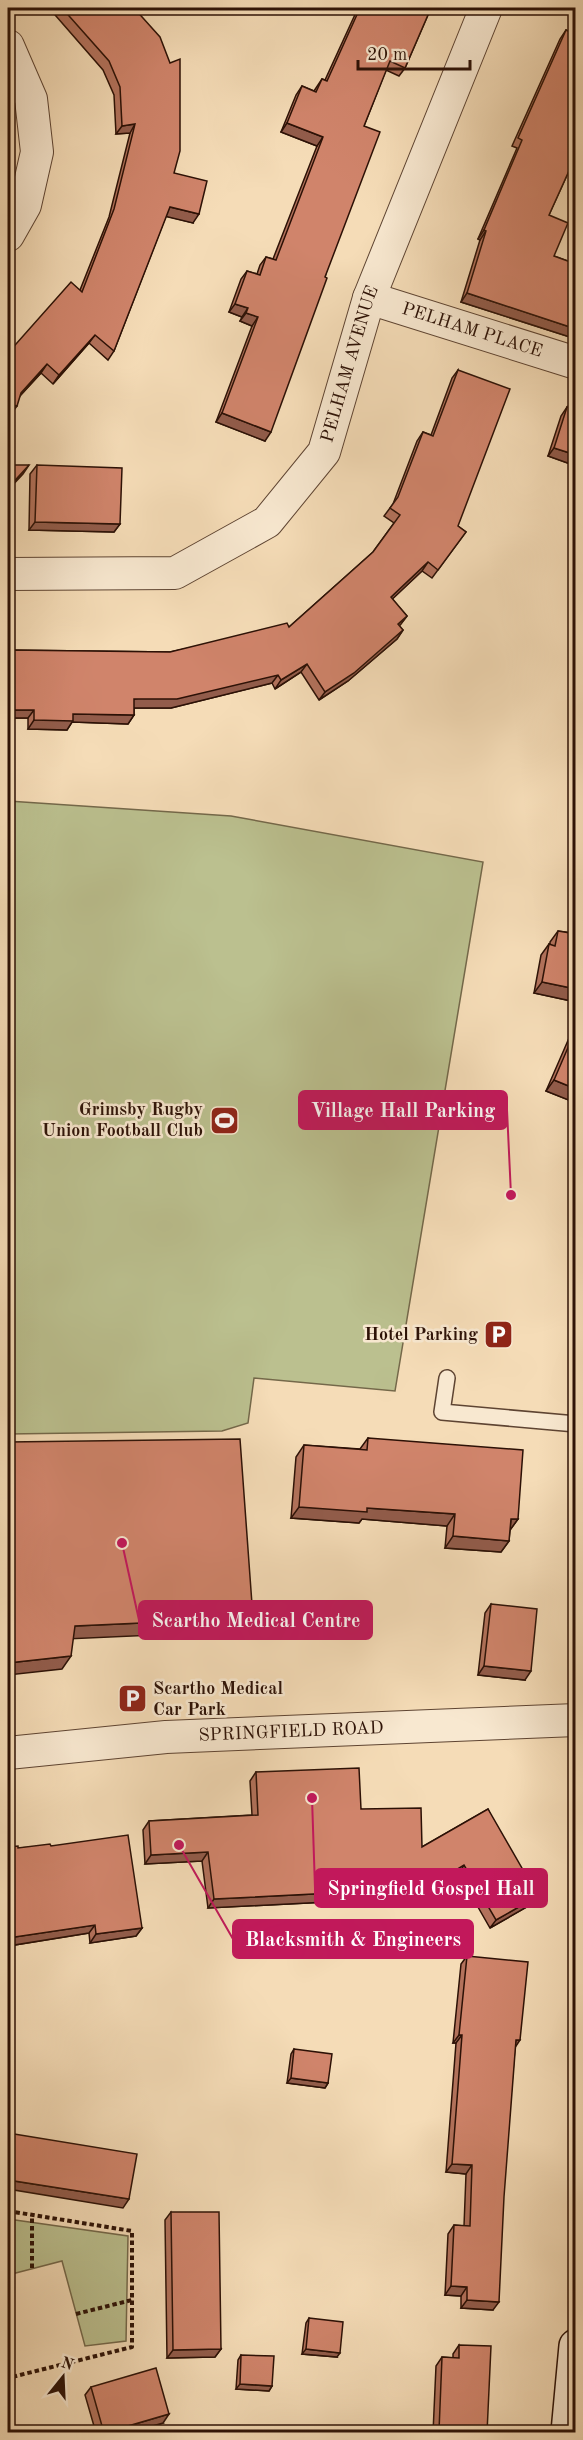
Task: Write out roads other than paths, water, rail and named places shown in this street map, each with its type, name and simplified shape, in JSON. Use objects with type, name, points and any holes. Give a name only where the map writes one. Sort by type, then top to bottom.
[{"type":"main road","points":[[568,2433],[576,2346]]},
{"type":"street","name":"PELHAM AVENUE","points":[[8,574],[175,573],[267,522],[324,452],[369,298],[486,8]]},
{"type":"street","points":[[8,46],[32,99],[37,152],[25,205],[8,235]]},
{"type":"street","name":"PELHAM PLACE","points":[[369,298],[576,363]]},
{"type":"street","name":"SPRINGFIELD ROAD","points":[[8,1753],[166,1737],[576,1720]]},
{"type":"lane","points":[[447,1378],[442,1412],[576,1424]]},
{"type":"place","name":"Grimsby Rugby Union Football Club","points":[[224,1120]]},
{"type":"place","name":"Village Hall Parking","points":[[511,1195]]},
{"type":"place","name":"Hotel Parking","points":[[499,1335]]},
{"type":"place","name":"Scartho Medical Centre","points":[[122,1543]]},
{"type":"place","name":"Scartho Medical Car Park","points":[[132,1699]]},
{"type":"place","name":"Springfield Gospel Hall","points":[[312,1798]]},
{"type":"place","name":"Blacksmith & Engineers","points":[[179,1845]]}]
